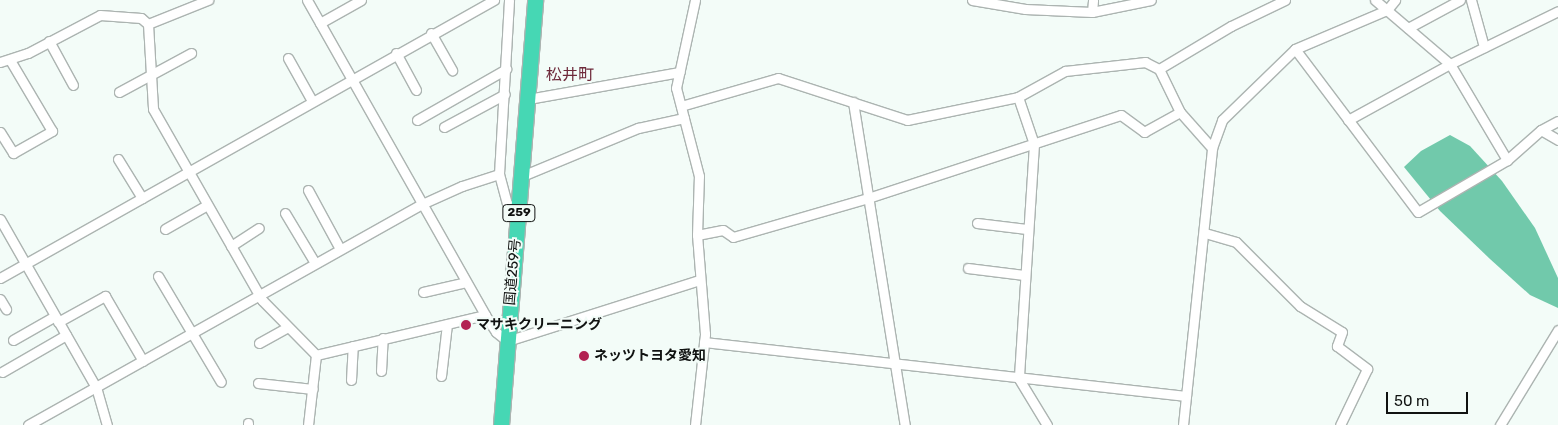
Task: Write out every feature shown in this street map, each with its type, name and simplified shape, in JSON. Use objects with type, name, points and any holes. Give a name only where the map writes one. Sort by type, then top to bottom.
[{"type":"highway","name":"国道259号","points":[[501,425],[528,99],[534,0]]},
{"type":"street","points":[[148,24],[208,0]]},
{"type":"street","points":[[307,0],[485,315],[496,332],[507,341],[699,280]]},
{"type":"street","points":[[320,23],[361,0]]},
{"type":"street","points":[[0,278],[351,78],[494,0]]},
{"type":"street","points":[[509,0],[505,94],[501,105],[499,174],[507,204],[519,211]]},
{"type":"street","points":[[695,0],[676,88],[699,176],[697,236],[704,342],[695,425]]},
{"type":"street","points":[[972,0],[1025,9],[1092,12],[1151,0]]},
{"type":"street","points":[[1092,12],[1093,0]]},
{"type":"street","points":[[1159,69],[1231,26],[1285,0]]},
{"type":"street","points":[[1376,0],[1450,64],[1507,160]]},
{"type":"street","points":[[1183,425],[1205,233],[1212,148],[1222,120],[1295,49],[1387,10],[1395,0]]},
{"type":"street","points":[[1408,28],[1460,0]]},
{"type":"street","points":[[1471,0],[1484,47]]},
{"type":"street","points":[[1348,120],[1450,64],[1558,11]]},
{"type":"street","points":[[0,62],[10,60],[100,15],[141,18],[148,24],[153,109],[258,294],[316,355]]},
{"type":"street","points":[[431,33],[452,70]]},
{"type":"street","points":[[48,41],[73,84]]},
{"type":"street","points":[[1295,49],[1418,212],[1507,160],[1541,130],[1558,121]]},
{"type":"street","points":[[119,92],[191,53]]},
{"type":"street","points":[[396,53],[416,90]]},
{"type":"street","points":[[288,58],[312,101]]},
{"type":"street","points":[[0,132],[13,153],[52,132],[10,60]]},
{"type":"street","points":[[681,106],[778,78],[907,120],[1018,98],[1065,71],[1146,62],[1159,69],[1180,112],[1212,148]]},
{"type":"street","points":[[417,120],[506,68]]},
{"type":"street","points":[[528,99],[680,72]]},
{"type":"street","points":[[444,127],[505,94]]},
{"type":"street","points":[[1018,98],[1034,144],[1026,229],[1019,378],[1047,425]]},
{"type":"street","points":[[853,102],[893,363],[905,425]]},
{"type":"street","points":[[697,236],[722,230],[733,237],[868,198],[1122,115],[1144,132],[1180,112]]},
{"type":"street","points":[[522,176],[638,128],[684,118]]},
{"type":"street","points":[[1541,130],[1558,140]]},
{"type":"street","points":[[118,159],[142,198]]},
{"type":"street","points":[[28,425],[258,294],[422,204],[499,174]]},
{"type":"street","points":[[308,190],[340,249]]},
{"type":"street","points":[[165,229],[207,205]]},
{"type":"street","points":[[285,213],[315,263]]},
{"type":"street","points":[[0,219],[96,387],[107,425]]},
{"type":"street","points":[[977,223],[1026,229]]},
{"type":"street","points":[[231,246],[259,228]]},
{"type":"street","points":[[1205,233],[1236,242],[1300,306],[1342,332],[1337,346],[1367,369],[1340,425]]},
{"type":"street","points":[[968,268],[1024,275]]},
{"type":"street","points":[[158,276],[190,333],[221,382]]},
{"type":"street","points":[[423,292],[466,282]]},
{"type":"street","points":[[13,340],[104,296],[143,361]]},
{"type":"street","points":[[0,299],[6,309]]},
{"type":"street","points":[[316,355],[485,315]]},
{"type":"street","points":[[442,376],[447,324]]},
{"type":"street","points":[[258,344],[288,327]]},
{"type":"street","points":[[1500,425],[1558,330]]},
{"type":"street","points":[[2,372],[66,335]]},
{"type":"street","points":[[381,371],[383,338]]},
{"type":"street","points":[[704,342],[1186,396]]},
{"type":"street","points":[[351,380],[353,346]]},
{"type":"street","points":[[308,425],[316,355]]},
{"type":"street","points":[[258,382],[312,389]]},
{"type":"green space","points":[[1450,135],[1470,146],[1502,181],[1535,228],[1558,278],[1558,308],[1530,295],[1490,259],[1440,211],[1404,167],[1421,151]]},
{"type":"place","name":"マサキクリーニング","points":[[466,325]]},
{"type":"place","name":"ネッツトヨタ愛知","points":[[584,356]]},
{"type":"district","name":"松井町","points":[[570,75]]}]
